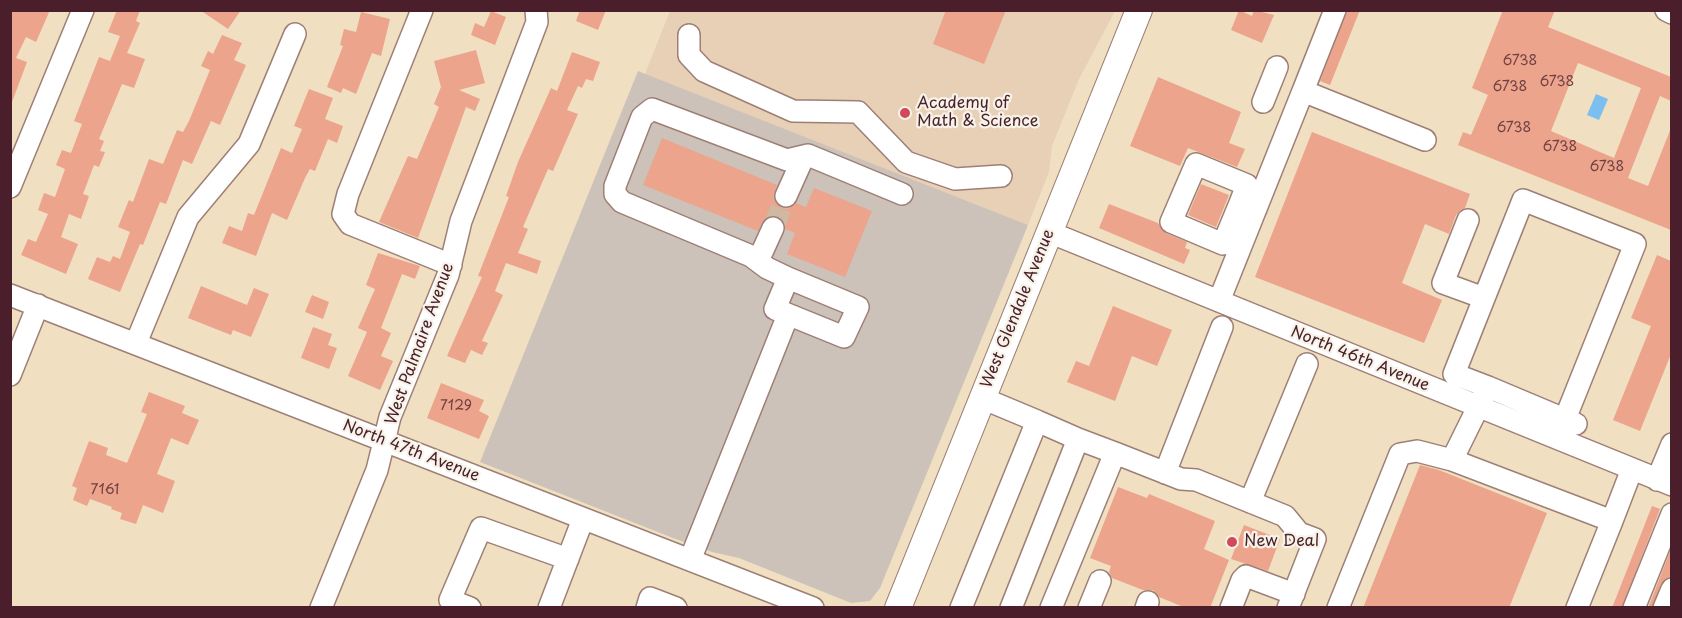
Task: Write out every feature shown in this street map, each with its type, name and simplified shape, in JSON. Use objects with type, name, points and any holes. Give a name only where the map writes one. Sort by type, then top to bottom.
[{"type":"main road","name":"West Glendale Avenue","points":[[898,608],[1139,10]]},
{"type":"street","points":[[10,187],[83,10]]},
{"type":"street","points":[[422,10],[348,194],[343,214],[351,224],[451,265]]},
{"type":"street","name":"West Palmaire Avenue","points":[[321,608],[377,470],[390,417],[451,265],[461,221],[537,22],[536,10]]},
{"type":"street","points":[[1219,301],[1248,206],[1303,91],[1335,10]]},
{"type":"street","points":[[1666,10],[1671,13]]},
{"type":"street","points":[[136,344],[188,217],[249,144],[295,34]]},
{"type":"street","points":[[689,35],[689,55],[704,71],[793,111],[858,112],[906,162],[955,179],[1001,176]]},
{"type":"street","points":[[1263,102],[1277,66]]},
{"type":"street","points":[[1303,91],[1425,140]]},
{"type":"street","points":[[788,278],[775,309],[844,337],[858,307],[788,278],[751,256],[622,201],[615,194],[615,186],[642,117],[652,109],[658,110],[787,160],[808,155],[902,194]]},
{"type":"street","points":[[786,196],[804,156]]},
{"type":"street","points":[[1564,419],[1635,244],[1523,200],[1454,374],[1488,387],[1564,419],[1577,424],[1569,444]]},
{"type":"street","points":[[1468,220],[1443,283],[1484,298]]},
{"type":"street","points":[[758,261],[773,228]]},
{"type":"street","name":"North 46th Avenue","points":[[1049,232],[1664,483]]},
{"type":"street","name":"North 47th Avenue","points":[[10,295],[813,608]]},
{"type":"street","points":[[10,375],[38,305]]},
{"type":"street","points":[[690,561],[788,315]]},
{"type":"street","points":[[1165,473],[1222,327]]},
{"type":"street","points":[[1250,502],[1307,364]]},
{"type":"street","points":[[1452,460],[1480,408],[1488,387]]},
{"type":"street","points":[[982,399],[1165,473],[1184,480],[1196,480],[1285,516],[1299,533],[1315,540],[1291,601],[1246,576],[1242,580],[1231,608]]},
{"type":"street","points":[[961,608],[1037,421]]},
{"type":"street","points":[[1011,608],[1078,439]]},
{"type":"street","points":[[1664,483],[1671,444]]},
{"type":"street","points":[[1338,608],[1400,454],[1417,451],[1452,460],[1612,521]]},
{"type":"street","points":[[1051,608],[1115,453]]},
{"type":"street","points":[[1577,608],[1632,470]]},
{"type":"street","points":[[1634,608],[1671,514]]},
{"type":"street","points":[[549,608],[583,519]]},
{"type":"street","points":[[470,608],[450,600],[481,528],[568,559]]},
{"type":"street","points":[[1089,608],[1100,581]]},
{"type":"street","points":[[1664,608],[1671,589]]},
{"type":"street","points":[[647,608],[650,598],[676,608]]},
{"type":"shaded area","name":"Academy of Math & Science","points":[[670,11],[1115,11],[1079,79],[1052,146],[1049,172],[1028,225],[645,74]]},
{"type":"shaded area","points":[[638,71],[1028,225],[880,588],[870,601],[851,603],[739,558],[712,552],[673,538],[480,462]]},
{"type":"water","points":[[1596,94],[1608,99],[1599,120],[1587,115]]},
{"type":"building","points":[[10,10],[50,10],[36,42],[26,37],[16,58],[27,62],[12,102]]},
{"type":"building","points":[[117,10],[140,10],[136,21],[140,23],[127,53],[145,59],[134,88],[122,84],[99,139],[104,141],[100,151],[105,152],[99,167],[94,165],[83,194],[89,196],[81,219],[69,214],[61,237],[78,244],[66,274],[21,255],[28,239],[36,242],[48,214],[38,210],[44,193],[55,197],[65,169],[56,165],[62,150],[71,153],[82,124],[74,121],[99,57],[110,61],[120,36],[108,32]]},
{"type":"building","points":[[200,10],[241,10],[228,29]]},
{"type":"building","points":[[580,10],[606,10],[598,30],[576,21]]},
{"type":"building","points":[[946,10],[1006,10],[984,64],[933,44]]},
{"type":"building","points":[[1239,10],[1252,16],[1254,10],[1274,15],[1262,43],[1231,30]]},
{"type":"building","points":[[1347,10],[1360,10],[1330,85],[1320,81]]},
{"type":"building","points":[[1503,10],[1555,10],[1548,27],[1671,77],[1671,101],[1660,96],[1628,178],[1648,186],[1671,128],[1671,230],[1458,145],[1463,132],[1471,135],[1488,95],[1472,88]],"holes":[[[1578,63],[1641,88],[1614,158],[1551,131]]]},
{"type":"building","points":[[491,11],[506,17],[495,45],[471,35],[475,23],[484,27]]},
{"type":"building","points":[[361,12],[390,19],[381,56],[372,53],[356,94],[343,88],[341,93],[327,87],[343,46],[340,45],[344,29],[356,32]]},
{"type":"building","points":[[222,35],[242,43],[234,60],[246,65],[220,125],[211,121],[192,164],[183,160],[166,204],[160,202],[143,245],[140,244],[120,292],[88,279],[97,257],[110,262],[113,256],[120,259],[130,232],[118,227],[129,200],[133,202],[149,159],[163,164],[177,130],[183,132],[210,70],[201,66],[208,51],[213,54]]},
{"type":"building","points":[[476,50],[485,83],[459,90],[480,99],[475,111],[466,107],[418,238],[379,222],[408,156],[417,159],[439,107],[434,104],[441,87],[434,61]]},
{"type":"building","points":[[572,52],[600,62],[593,81],[586,79],[582,88],[578,86],[567,110],[578,114],[553,171],[548,169],[523,227],[528,229],[518,253],[541,261],[537,274],[506,263],[495,291],[503,295],[482,341],[488,343],[482,355],[471,350],[465,363],[447,356],[482,277],[478,276],[509,197],[506,196],[518,162],[551,88],[557,91]]},
{"type":"building","points":[[1158,77],[1241,112],[1229,143],[1245,149],[1237,167],[1188,148],[1180,166],[1130,146]]},
{"type":"building","points":[[309,89],[333,98],[325,119],[343,126],[337,143],[328,139],[315,171],[310,169],[305,178],[287,220],[272,213],[256,256],[222,243],[229,226],[242,231],[248,213],[254,215],[281,148],[292,153],[302,129],[294,126]]},
{"type":"building","points":[[1312,132],[1470,194],[1465,208],[1456,215],[1449,234],[1425,224],[1402,283],[1442,300],[1424,343],[1255,277]]},
{"type":"building","points":[[662,138],[777,185],[773,198],[781,208],[788,209],[796,203],[806,207],[814,188],[872,211],[845,277],[787,254],[795,233],[785,229],[784,221],[778,216],[765,218],[758,231],[643,185]]},
{"type":"building","points":[[1201,184],[1229,195],[1216,227],[1188,215]]},
{"type":"building","points":[[1109,204],[1158,223],[1166,233],[1187,242],[1185,248],[1190,250],[1184,264],[1099,228]]},
{"type":"building","points":[[378,253],[420,266],[415,279],[402,274],[381,328],[391,333],[381,356],[393,361],[380,390],[348,376],[367,332],[358,328],[375,289],[366,285]]},
{"type":"building","points":[[1657,255],[1671,261],[1671,354],[1640,431],[1613,420],[1651,326],[1631,318]]},
{"type":"building","points":[[201,286],[247,305],[254,288],[269,294],[251,337],[233,330],[231,335],[188,318]]},
{"type":"building","points":[[312,295],[329,302],[323,319],[305,312]]},
{"type":"building","points":[[1113,306],[1172,330],[1157,366],[1132,356],[1115,401],[1067,382],[1076,361],[1089,366]]},
{"type":"building","points":[[313,327],[332,334],[328,345],[337,348],[329,369],[301,358]]},
{"type":"building","points":[[441,383],[484,400],[479,411],[489,416],[479,439],[427,418]]},
{"type":"building","points":[[149,392],[185,406],[182,413],[199,420],[188,445],[171,438],[157,474],[175,481],[163,513],[143,505],[136,524],[120,519],[122,513],[111,509],[112,507],[90,499],[87,506],[73,500],[77,488],[72,486],[89,441],[108,448],[106,455],[127,463],[147,414],[141,412]]},
{"type":"building","points":[[1420,465],[1439,470],[1547,513],[1509,608],[1363,608]]},
{"type":"building","points":[[1118,487],[1147,498],[1149,494],[1215,521],[1204,549],[1229,560],[1210,608],[1186,608],[1159,597],[1153,590],[1143,590],[1112,578],[1109,572],[1111,566],[1090,558]]},
{"type":"building","points":[[1652,506],[1660,509],[1622,608],[1612,608]]},
{"type":"building","points":[[1244,525],[1280,539],[1268,571],[1231,559]]},
{"type":"building","points":[[1671,549],[1671,576],[1661,584],[1652,608],[1648,608]]},
{"type":"tunnel","points":[[773,228],[786,196]]},
{"type":"place","name":"Academy of Math & Science","points":[[905,113]]},
{"type":"place","name":"New Deal","points":[[1232,542]]}]
